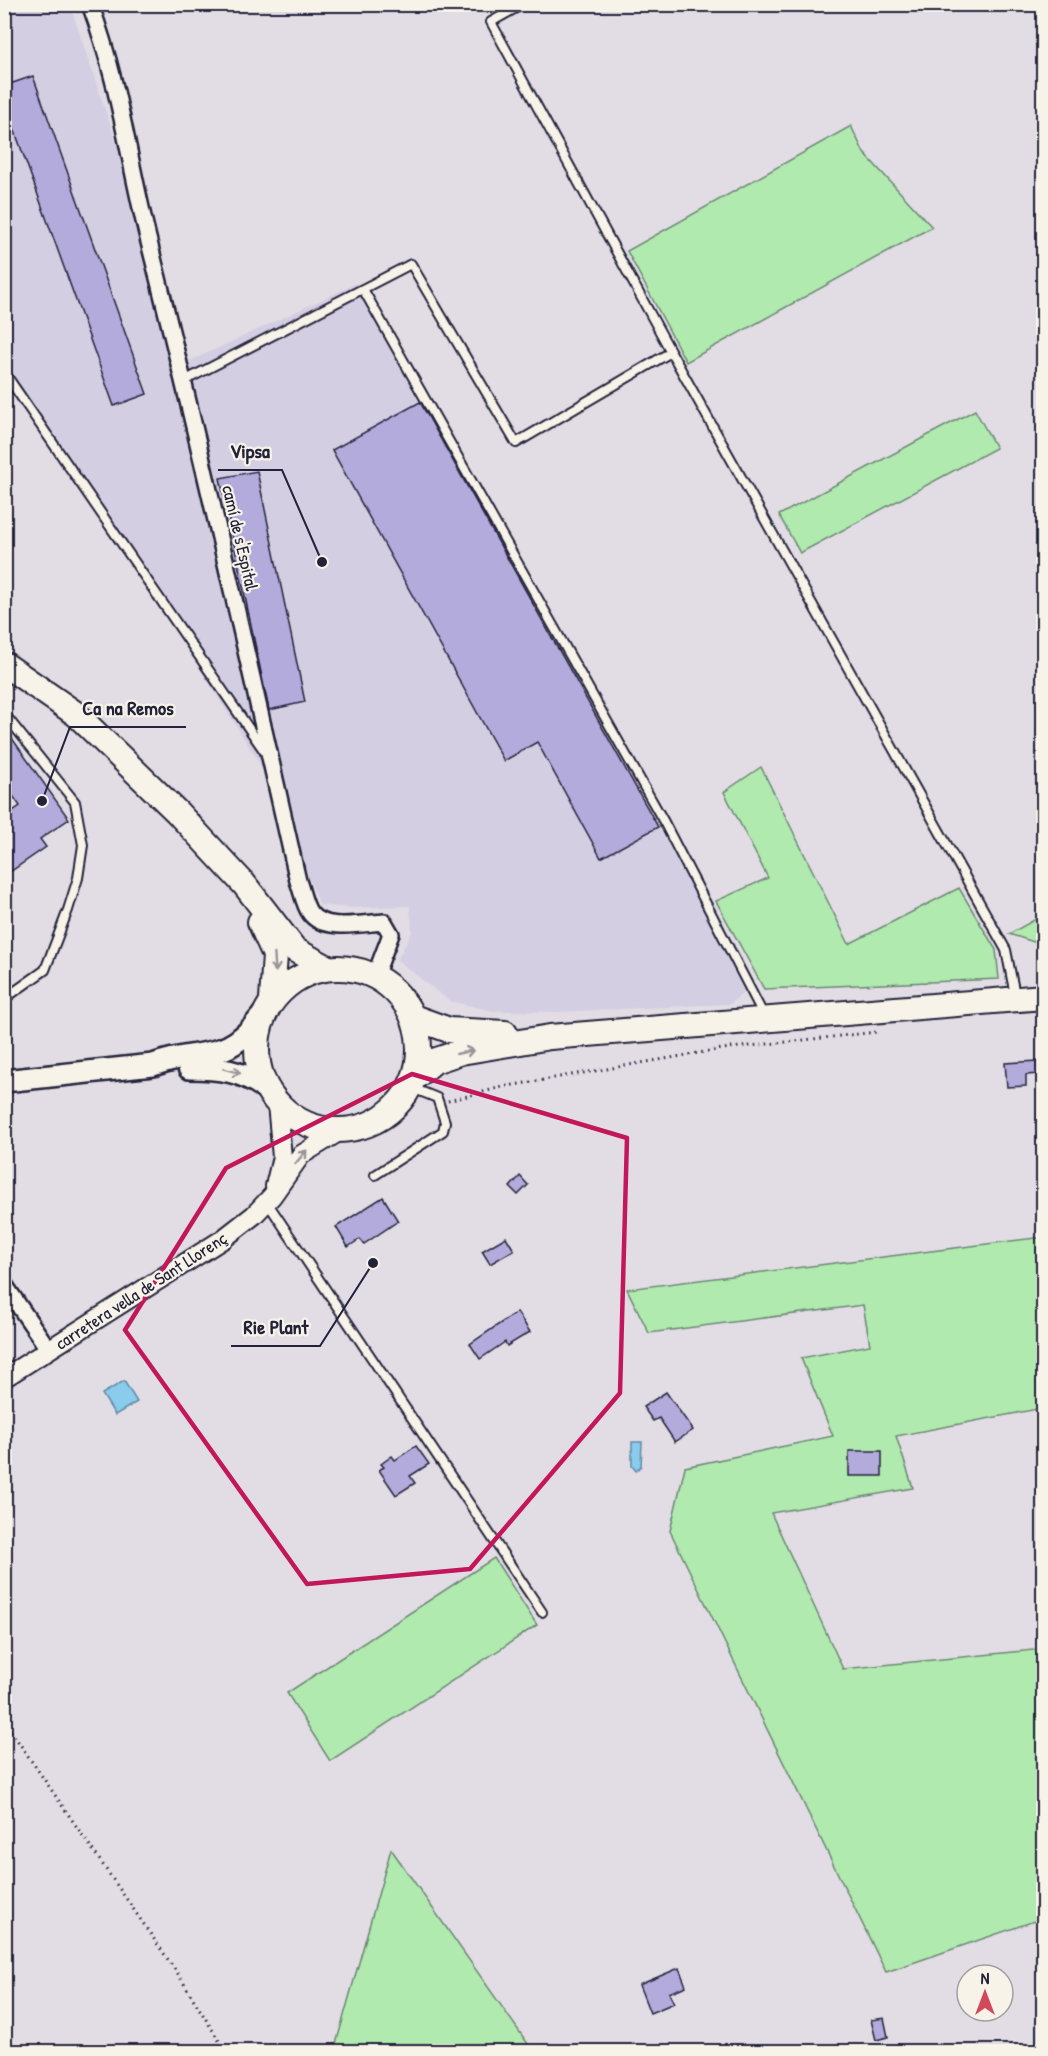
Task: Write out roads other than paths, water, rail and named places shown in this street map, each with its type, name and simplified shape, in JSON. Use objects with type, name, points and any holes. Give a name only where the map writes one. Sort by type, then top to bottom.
[{"type":"main road","points":[[4,664],[76,714],[177,812],[244,884],[295,950],[328,968]]},
{"type":"main road","points":[[232,873],[238,889],[271,944],[276,970],[255,1049],[271,1096]]},
{"type":"main road","points":[[4,1081],[153,1065],[167,1060],[215,1054],[239,1042],[268,1007],[303,975],[328,968],[356,969],[375,976],[405,1002],[413,1017],[419,1047],[412,1083]]},
{"type":"main road","points":[[153,1065],[167,1069],[215,1067],[241,1073],[271,1096],[289,1115],[317,1128],[340,1131],[354,1129],[384,1117],[434,1061],[461,1052],[550,1037],[1042,998]]},
{"type":"main road","points":[[413,1017],[460,1032],[550,1037]]},
{"type":"street","name":"camí de s'Espital","points":[[90,4],[110,61],[145,227],[184,381],[298,881],[310,914],[320,921],[335,924],[384,922],[391,934],[375,976]]},
{"type":"street","points":[[269,1199],[282,1157],[271,1096]]},
{"type":"street","name":"carretera vella de Sant Llorenç","points":[[4,1378],[223,1239],[269,1199],[300,1155],[340,1131]]},
{"type":"street","points":[[4,1284],[49,1350]]},
{"type":"lane","points":[[523,4],[492,22],[670,352],[1006,950],[1016,999]]},
{"type":"lane","points":[[184,381],[411,264],[516,443],[670,352]]},
{"type":"lane","points":[[363,289],[664,822],[766,1020]]},
{"type":"lane","points":[[4,372],[271,760]]},
{"type":"lane","points":[[4,999],[45,970],[78,878],[83,845],[75,802],[6,716]]},
{"type":"lane","points":[[1042,998],[1044,1021]]},
{"type":"lane","points":[[375,1175],[443,1131],[445,1122],[437,1098],[412,1083]]},
{"type":"lane","points":[[269,1199],[542,1612]]},
{"type":"water","points":[[124,1381],[137,1402],[115,1415],[102,1394]]},
{"type":"water","points":[[632,1442],[642,1442],[641,1466],[636,1471],[632,1466]]},
{"type":"place","name":"Vipsa","points":[[322,562]]},
{"type":"place","name":"Ca na Remos","points":[[42,801]]},
{"type":"place","name":"Rie Plant","points":[[373,1263]]}]
